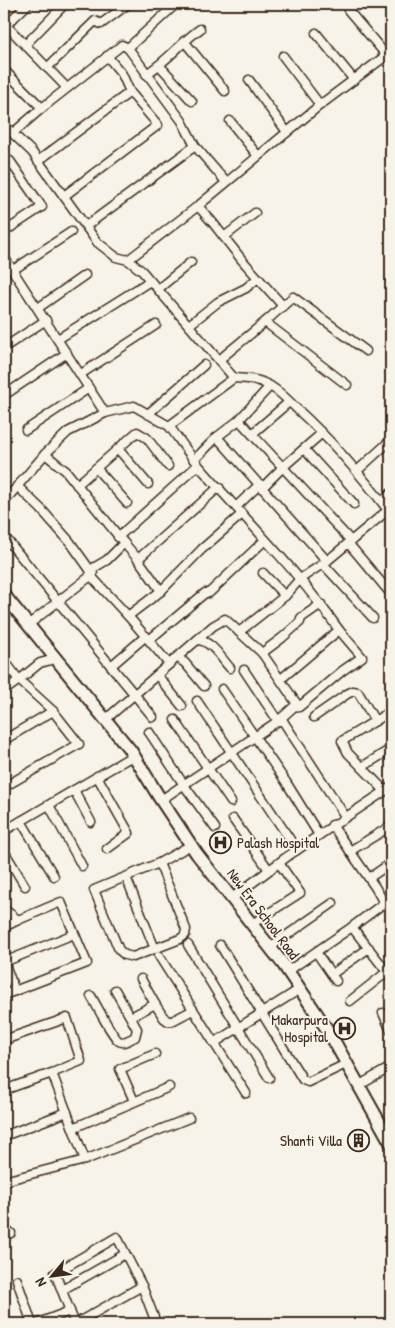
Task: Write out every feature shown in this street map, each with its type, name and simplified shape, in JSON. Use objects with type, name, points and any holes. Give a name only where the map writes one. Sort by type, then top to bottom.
[{"type":"street","points":[[28,4],[5,24],[67,88]]},
{"type":"street","points":[[47,68],[95,21],[101,24],[128,4]]},
{"type":"street","points":[[128,48],[176,4]]},
{"type":"street","points":[[387,4],[391,8]]},
{"type":"street","points":[[26,44],[64,5]]},
{"type":"street","points":[[128,260],[198,206],[320,105],[389,54],[348,10]]},
{"type":"street","points":[[146,74],[160,66],[184,41],[200,29]]},
{"type":"street","points":[[316,33],[354,80]]},
{"type":"street","points":[[184,41],[225,91]]},
{"type":"street","points":[[13,133],[107,56],[122,46],[128,48],[182,121],[195,146],[226,182]]},
{"type":"street","points":[[64,196],[158,125],[130,92],[122,74],[107,56]]},
{"type":"street","points":[[283,56],[320,105]]},
{"type":"street","points":[[160,66],[192,101]]},
{"type":"street","points":[[4,70],[42,108]]},
{"type":"street","points":[[249,80],[287,132]]},
{"type":"street","points":[[38,161],[130,92]]},
{"type":"street","points":[[230,121],[258,156]]},
{"type":"street","points":[[4,125],[32,152],[97,242],[116,257],[128,260],[150,281],[234,378]]},
{"type":"street","points":[[86,226],[195,146]]},
{"type":"street","points":[[4,222],[6,230],[42,207],[10,161]]},
{"type":"street","points":[[198,206],[283,306]]},
{"type":"street","points":[[224,237],[255,213]]},
{"type":"street","points":[[13,270],[71,232]]},
{"type":"street","points":[[4,257],[105,413]]},
{"type":"street","points":[[158,289],[191,262]]},
{"type":"street","points":[[38,308],[84,275]]},
{"type":"street","points":[[189,325],[218,302],[246,288],[258,278]]},
{"type":"street","points":[[58,339],[150,281]]},
{"type":"street","points":[[219,360],[266,322],[293,297],[366,352]]},
{"type":"street","points":[[8,345],[46,320]]},
{"type":"street","points":[[266,322],[347,385]]},
{"type":"street","points":[[80,374],[156,325]]},
{"type":"street","points":[[6,394],[67,354]]},
{"type":"street","points":[[148,414],[204,365]]},
{"type":"street","points":[[169,426],[234,378],[255,380],[270,386],[322,433],[357,471],[390,512],[325,563],[300,579],[286,596],[239,632]]},
{"type":"street","points":[[28,625],[107,560],[121,540],[196,462],[217,437],[239,420],[270,386]]},
{"type":"street","points":[[26,430],[89,388]]},
{"type":"street","points":[[252,434],[289,402]]},
{"type":"street","points":[[4,502],[45,454],[68,432],[105,413],[134,406],[169,426],[196,462],[321,604],[362,657],[299,707],[281,678],[262,653],[225,619],[213,626],[105,720]]},
{"type":"street","points":[[239,420],[350,542],[391,594]]},
{"type":"street","points":[[77,484],[137,432],[147,438],[168,466]]},
{"type":"street","points":[[236,507],[322,433]]},
{"type":"street","points":[[217,437],[373,618]]},
{"type":"street","points":[[357,471],[391,440]]},
{"type":"street","points":[[118,449],[148,484]]},
{"type":"street","points":[[304,449],[354,504]]},
{"type":"street","points":[[45,454],[66,471],[138,559],[161,591]]},
{"type":"street","points":[[96,468],[127,503]]},
{"type":"street","points":[[17,486],[41,509],[70,542],[90,573],[169,664]]},
{"type":"street","points":[[138,559],[219,487]]},
{"type":"street","points":[[382,502],[391,493]]},
{"type":"street","points":[[128,616],[161,591],[202,549],[242,514]]},
{"type":"street","points":[[4,536],[154,717]]},
{"type":"street","points":[[111,666],[205,593],[208,593],[265,540]]},
{"type":"street","points":[[263,573],[286,596]]},
{"type":"street","name":"New Era School Road","points":[[4,595],[134,755],[191,845],[288,971],[329,1032],[358,1086],[387,1126],[391,1143]]},
{"type":"street","points":[[262,653],[288,633],[300,622],[301,618],[321,604]]},
{"type":"street","points":[[281,678],[340,630]]},
{"type":"street","points":[[197,640],[203,640],[211,646],[230,668]]},
{"type":"street","points":[[177,657],[185,663],[204,686]]},
{"type":"street","points":[[4,691],[40,662],[55,659]]},
{"type":"street","points":[[4,660],[19,680],[53,711],[79,744],[4,787]]},
{"type":"street","points":[[244,670],[278,721],[283,721],[346,816]]},
{"type":"street","points":[[156,675],[182,706]]},
{"type":"street","points":[[222,689],[319,834]]},
{"type":"street","points":[[314,717],[353,692],[358,692],[375,721]]},
{"type":"street","points":[[197,701],[297,850]]},
{"type":"street","points":[[161,800],[233,753],[278,721],[297,704]]},
{"type":"street","points":[[4,740],[53,711]]},
{"type":"street","points":[[232,898],[319,834],[388,789],[348,753],[342,741],[391,711]]},
{"type":"street","points":[[175,720],[231,802]]},
{"type":"street","points":[[149,732],[184,786],[215,828]]},
{"type":"street","points":[[362,766],[391,749]]},
{"type":"street","points":[[4,830],[134,755]]},
{"type":"street","points":[[97,776],[129,833],[107,849]]},
{"type":"street","points":[[74,790],[91,822]]},
{"type":"street","points":[[49,805],[82,866]]},
{"type":"street","points":[[233,819],[269,870]]},
{"type":"street","points":[[21,821],[54,876]]},
{"type":"street","points":[[288,971],[384,904],[369,878],[332,825]]},
{"type":"street","points":[[350,851],[391,826]]},
{"type":"street","points":[[158,863],[186,929],[185,934],[180,939],[157,952],[133,957],[125,955],[119,950],[94,890],[158,863],[191,845]]},
{"type":"street","points":[[4,851],[24,886]]},
{"type":"street","points":[[252,924],[300,893],[279,862]]},
{"type":"street","points":[[369,878],[391,863]]},
{"type":"street","points":[[126,877],[157,952],[246,1093]]},
{"type":"street","points":[[4,926],[62,902],[74,934],[88,963],[4,995]]},
{"type":"street","points":[[270,947],[333,903]]},
{"type":"street","points":[[4,909],[18,920]]},
{"type":"street","points":[[350,1001],[387,972],[352,927]]},
{"type":"street","points":[[15,991],[4,962],[74,934]]},
{"type":"street","points":[[188,945],[269,1078]]},
{"type":"street","points":[[220,945],[303,1080],[308,1082],[346,1064]]},
{"type":"street","points":[[316,952],[334,978],[369,948]]},
{"type":"street","points":[[141,979],[164,1018],[168,1021],[172,1021],[193,1010]]},
{"type":"street","points":[[214,1042],[300,989]]},
{"type":"street","points":[[91,996],[112,1033],[119,1041],[127,1041],[137,1034],[138,1029],[115,990]]},
{"type":"street","points":[[131,1017],[156,1004]]},
{"type":"street","points":[[383,1013],[391,1031]]},
{"type":"street","points":[[4,1040],[67,1018],[81,1061],[4,1090]]},
{"type":"street","points":[[134,1101],[120,1069],[155,1054]]},
{"type":"street","points":[[358,1086],[391,1068]]},
{"type":"street","points":[[52,1073],[85,1160]]},
{"type":"street","points":[[73,1128],[169,1087]]},
{"type":"street","points":[[4,1136],[67,1112]]},
{"type":"street","points":[[4,1181],[85,1160],[189,1118]]},
{"type":"street","points":[[142,1286],[75,1324],[55,1273],[117,1237],[142,1286],[155,1320],[148,1324]]},
{"type":"street","points":[[62,1290],[126,1254]]},
{"type":"street","points":[[17,1280],[32,1324]]},
{"type":"street","points":[[36,1324],[70,1311]]},
{"type":"place","name":"Palash Hospital","points":[[221,843]]},
{"type":"place","name":"Makarpura Hospital","points":[[344,1029]]},
{"type":"place","name":"Shanti Villa","points":[[358,1141]]}]
